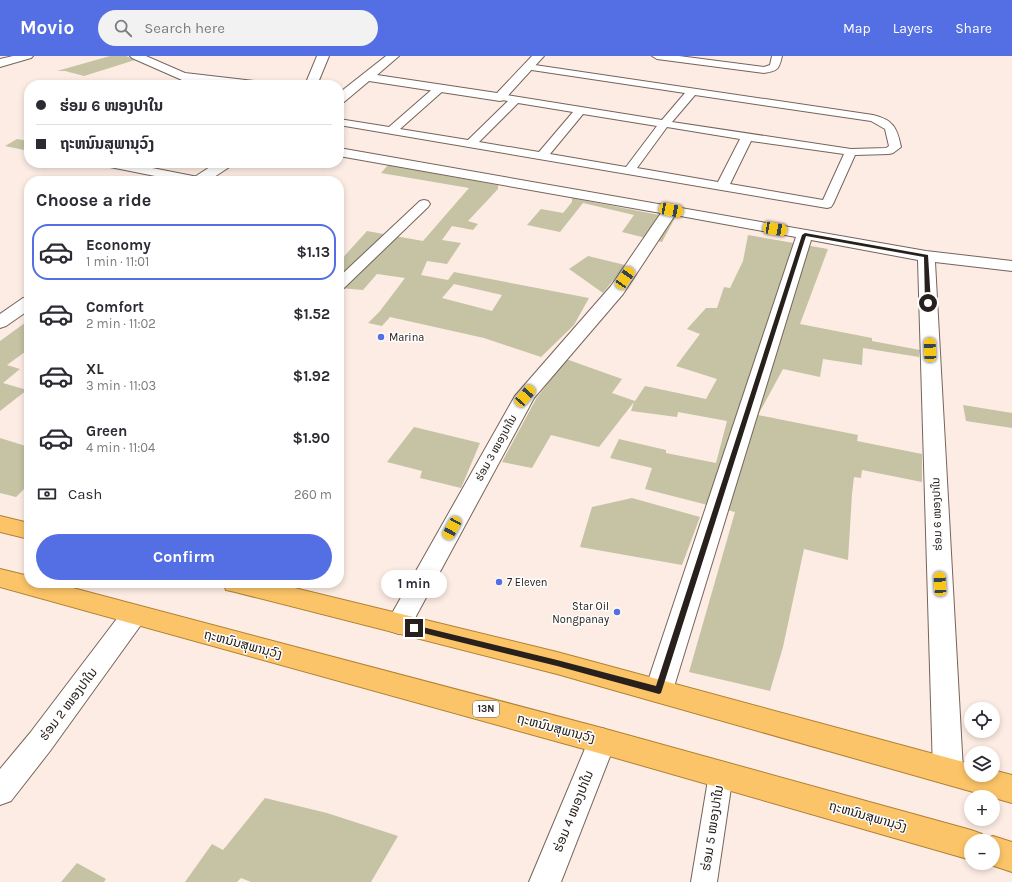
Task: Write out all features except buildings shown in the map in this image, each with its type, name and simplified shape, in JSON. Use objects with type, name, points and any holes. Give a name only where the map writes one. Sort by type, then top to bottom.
[{"type":"highway","points":[[0,524],[24,530]]},
{"type":"highway","name":"ຖະຫນົນສຸພານຸວົງ","points":[[0,578],[24,585]]},
{"type":"highway","name":"ຖະຫນົນສຸພານຸວົງ","points":[[36,588],[602,741],[964,843]]},
{"type":"highway","points":[[255,588],[557,663],[659,690],[1012,789]]},
{"type":"highway","points":[[1000,853],[1012,856]]},
{"type":"street","points":[[0,63],[27,56]]},
{"type":"street","points":[[136,56],[182,76],[214,80]]},
{"type":"street","points":[[313,80],[323,56]]},
{"type":"street","points":[[344,94],[393,56]]},
{"type":"street","points":[[367,77],[500,97],[538,56]]},
{"type":"street","points":[[344,153],[926,256],[1012,266]]},
{"type":"street","points":[[206,176],[218,168]]},
{"type":"street","name":"ຮ່ອມ 3 ໜອງປາໃນ","points":[[399,624],[525,396],[617,290],[671,210]]},
{"type":"street","points":[[659,690],[805,235]]},
{"type":"street","name":"ຮ່ອມ 6 ໜອງປາໃນ","points":[[926,256],[948,771]]},
{"type":"street","points":[[0,322],[24,305]]},
{"type":"street","name":"ຮ່ອມ 2 ໜອງປາໃນ","points":[[0,791],[40,742],[134,615]]},
{"type":"street","name":"ຮ່ອມ 4 ໜອງປາໃນ","points":[[545,882],[602,741]]},
{"type":"lane","points":[[657,56],[764,70],[771,70],[775,66],[777,56]]},
{"type":"lane","points":[[500,97],[579,111],[851,152],[889,150],[895,147],[892,128],[885,122],[873,118],[528,67]]},
{"type":"lane","points":[[391,131],[440,88]]},
{"type":"lane","points":[[629,171],[665,123],[692,92]]},
{"type":"lane","points":[[471,144],[515,100]]},
{"type":"lane","points":[[542,156],[579,111]]},
{"type":"lane","points":[[344,123],[827,204],[851,152]]},
{"type":"lane","points":[[722,187],[747,137]]},
{"type":"lane","points":[[134,168],[174,176]]},
{"type":"lane","points":[[344,280],[424,204]]},
{"type":"lane","name":"ຮ່ອມ 5 ໜອງປາໃນ","points":[[704,882],[721,774]]},
{"type":"shaded area","points":[[110,56],[126,56],[135,60],[84,76],[65,71],[57,71]]},
{"type":"shaded area","points":[[17,139],[24,140],[24,150],[5,146]]},
{"type":"shaded area","points":[[388,165],[498,185],[498,189],[468,221],[478,224],[473,230],[452,226],[442,240],[461,243],[447,264],[427,261],[421,275],[448,280],[454,272],[589,298],[574,325],[541,357],[484,338],[390,317],[382,326],[368,323],[380,311],[405,278],[377,274],[363,290],[344,288],[344,256],[367,231],[423,241],[469,188],[381,173]],"holes":[[[454,284],[502,295],[492,311],[442,298]]]},
{"type":"shaded area","points":[[572,198],[675,218],[662,242],[622,232],[634,215],[583,203],[560,232],[527,225],[541,209],[563,213],[572,202]]},
{"type":"shaded area","points":[[748,235],[828,249],[800,324],[872,338],[872,341],[920,350],[919,357],[863,348],[862,365],[823,359],[820,377],[783,369],[758,415],[858,435],[857,441],[922,454],[922,482],[862,470],[861,478],[854,477],[848,560],[804,549],[783,647],[770,691],[689,672],[735,512],[645,489],[652,468],[610,458],[619,439],[666,450],[666,453],[716,463],[727,421],[678,412],[677,417],[631,411],[634,402],[599,447],[551,435],[532,468],[502,462],[536,399],[566,359],[622,379],[612,393],[635,401],[645,386],[706,399],[717,379],[676,366],[700,334],[687,329],[706,308],[717,308],[724,287],[730,288],[743,261]]},
{"type":"shaded area","points":[[588,256],[625,265],[603,293],[569,269]]},
{"type":"shaded area","points":[[24,324],[24,353],[7,365],[20,369],[3,383],[24,389],[24,392],[0,411],[0,341]]},
{"type":"shaded area","points":[[963,405],[1012,413],[1012,428],[966,421]]},
{"type":"shaded area","points":[[414,427],[480,443],[461,488],[420,478],[422,471],[387,462]]},
{"type":"shaded area","points":[[0,438],[24,445],[24,489],[16,497],[0,493]]},
{"type":"shaded area","points":[[632,498],[700,517],[682,565],[580,547],[592,507]]},
{"type":"shaded area","points":[[265,798],[327,813],[398,836],[371,882],[251,882],[241,878],[237,882],[185,882],[212,844],[223,850]]},
{"type":"shaded area","points":[[77,863],[106,879],[104,882],[61,882]]},
{"type":"place","name":"Marina","points":[[381,337]]},
{"type":"place","name":"7 Eleven","points":[[499,582]]},
{"type":"place","name":"Star Oil Nongpanay","points":[[617,612]]},
{"type":"route","points":[[414,628],[659,690],[805,235],[926,256],[928,303]]}]
